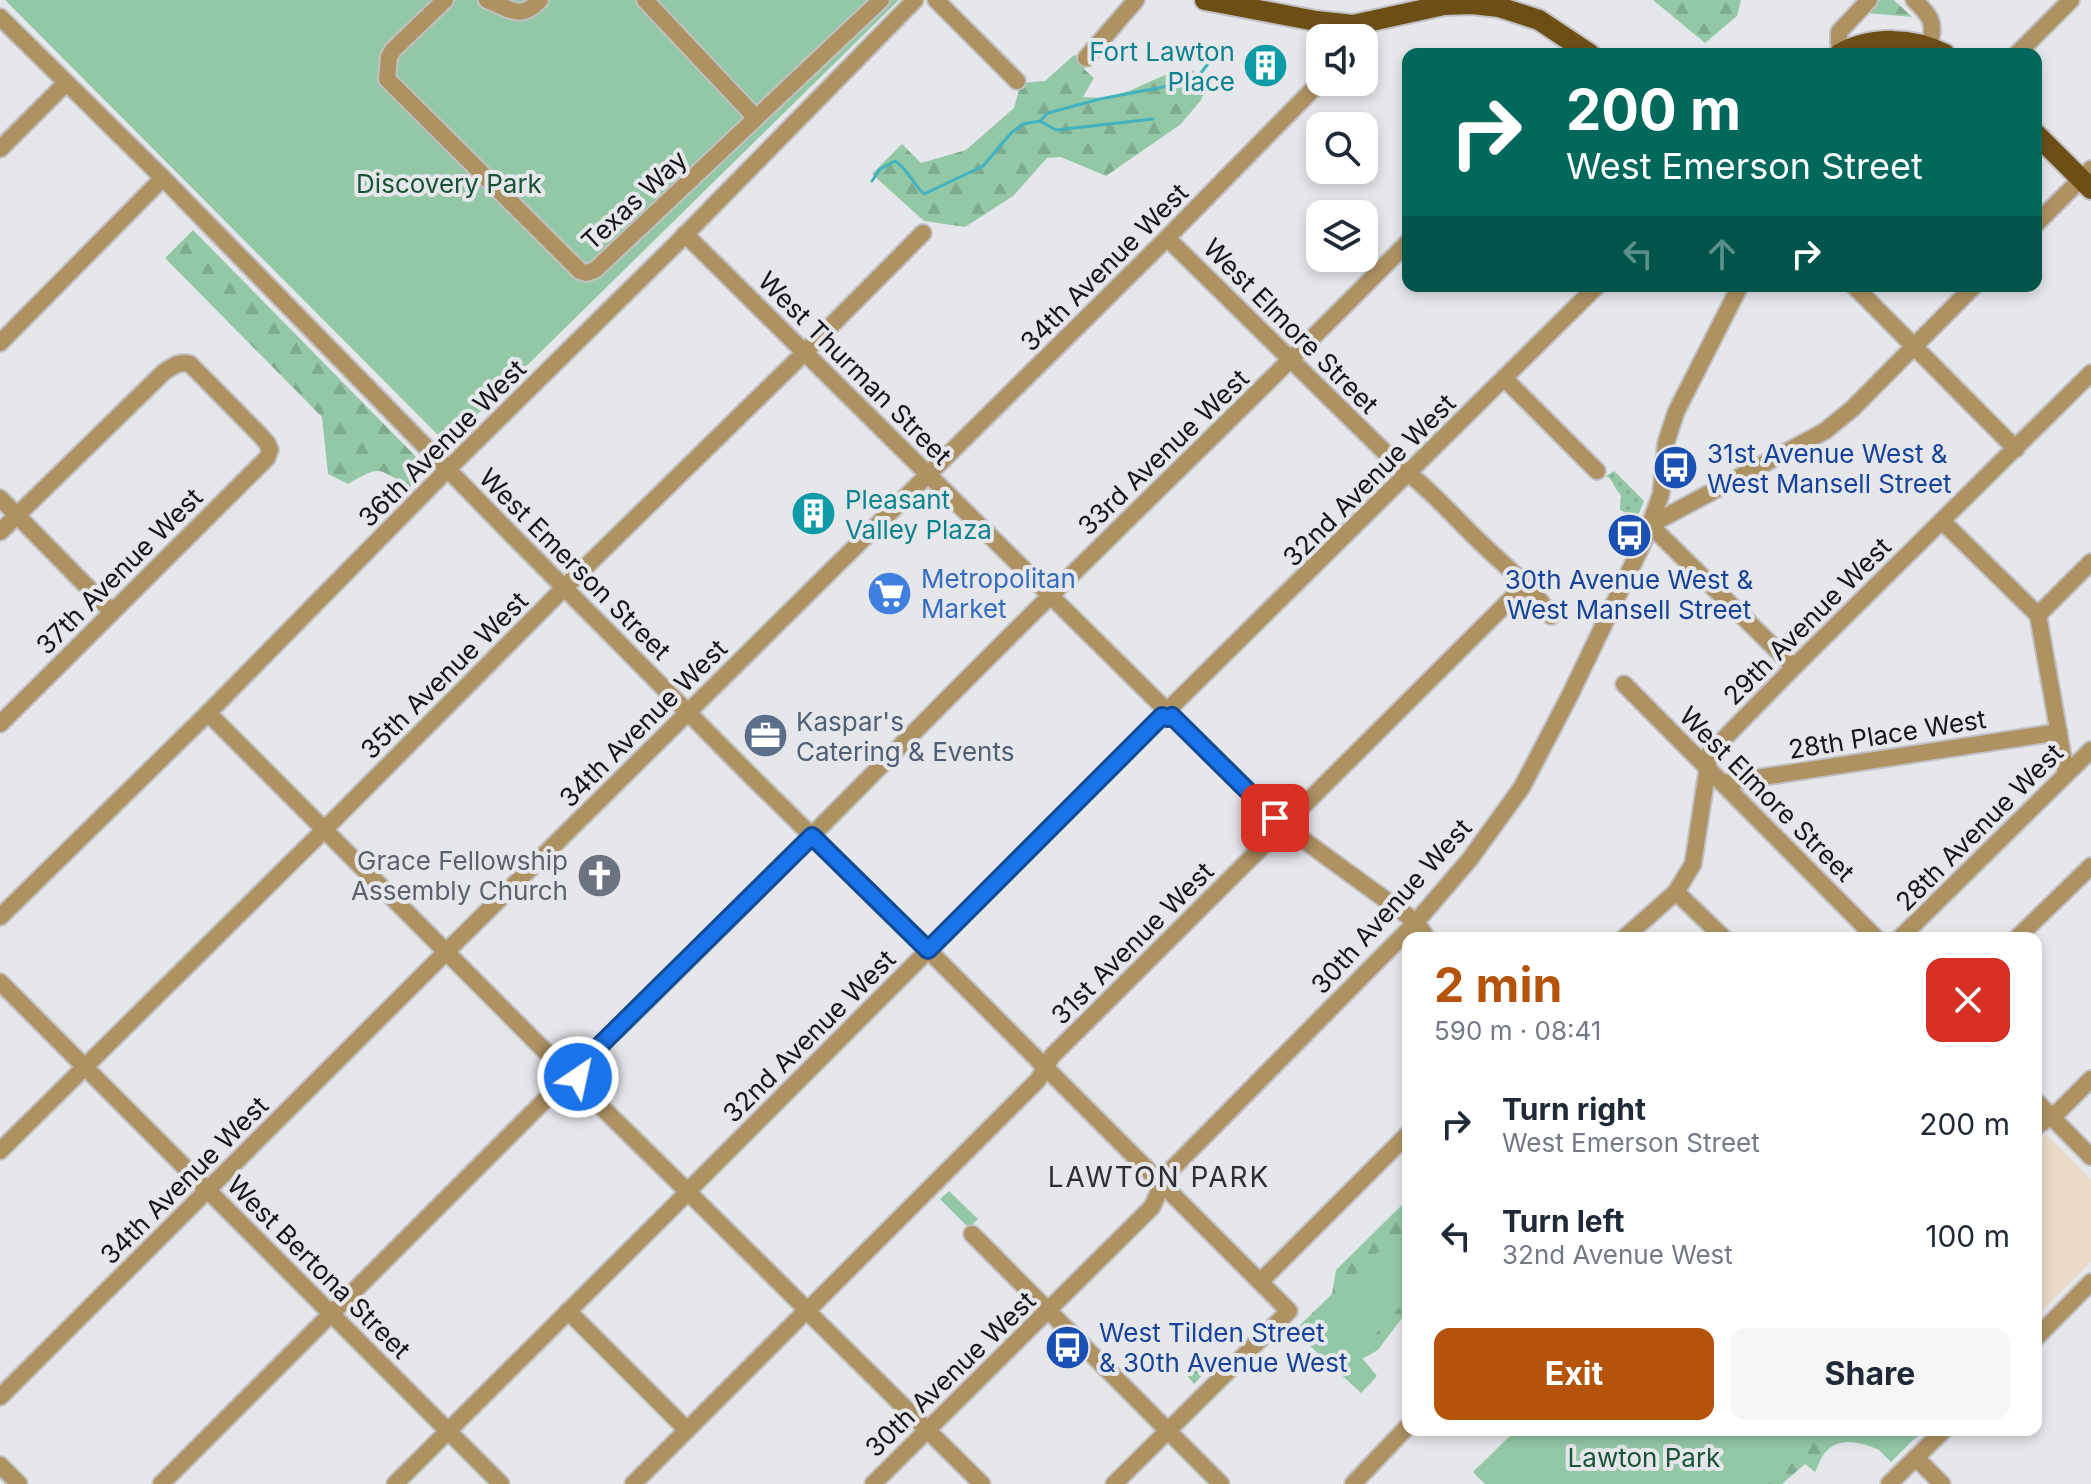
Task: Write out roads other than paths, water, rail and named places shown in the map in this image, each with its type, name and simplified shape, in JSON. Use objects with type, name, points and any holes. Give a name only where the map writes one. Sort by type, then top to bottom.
[{"type":"main road","points":[[1205,0],[1326,24]]},
{"type":"main road","points":[[1372,24],[1422,5],[1472,4],[1511,10],[1552,28],[1581,48]]},
{"type":"main road","points":[[1854,48],[1888,41],[1930,48]]},
{"type":"main road","points":[[2042,139],[2088,179]]},
{"type":"street","name":"Texas Way","points":[[445,0],[393,50],[389,57],[387,79],[580,271],[586,273],[595,270],[881,0]]},
{"type":"street","points":[[487,0],[529,12],[540,0]]},
{"type":"street","points":[[645,0],[756,118]]},
{"type":"street","name":"36th Avenue West","points":[[0,917],[208,713],[915,0]]},
{"type":"street","points":[[936,0],[1017,81]]},
{"type":"street","points":[[1086,58],[1136,0]]},
{"type":"street","points":[[1840,48],[1839,32],[1869,0]]},
{"type":"street","points":[[1914,0],[1927,13],[1937,48]]},
{"type":"street","points":[[2023,48],[2071,0]]},
{"type":"street","name":"West Emerson Street","points":[[0,17],[163,178],[564,588],[1289,1311],[1168,1431]]},
{"type":"street","points":[[0,149],[66,83]]},
{"type":"street","name":"34th Avenue West","points":[[0,1397],[1306,96]]},
{"type":"street","points":[[0,343],[163,178]]},
{"type":"street","points":[[2042,219],[2088,179]]},
{"type":"street","name":"35th Avenue West","points":[[0,1151],[923,233]]},
{"type":"street","name":"West Thurman Street","points":[[685,234],[1283,825],[1416,922],[1423,932]]},
{"type":"street","name":"West Elmore Street","points":[[1167,238],[1525,585],[1551,616]]},
{"type":"street","name":"33rd Avenue West","points":[[161,1484],[1402,248]]},
{"type":"street","name":"32nd Avenue West","points":[[395,1484],[1167,711],[1591,292]]},
{"type":"street","points":[[1650,525],[1661,494],[1666,443],[1676,412],[1737,292]]},
{"type":"street","points":[[1860,292],[2016,449]]},
{"type":"street","points":[[1650,525],[1825,431],[1852,409],[1968,292]]},
{"type":"street","name":"37th Avenue West","points":[[0,724],[267,458],[270,450],[260,435],[190,364],[183,362],[164,372],[16,515]]},
{"type":"street","name":"29th Avenue West","points":[[1631,932],[1676,892],[1693,864],[1710,753],[2091,373]]},
{"type":"street","points":[[1505,379],[1597,471]]},
{"type":"street","points":[[0,498],[112,612]]},
{"type":"street","points":[[0,532],[16,515]]},
{"type":"street","points":[[1942,521],[2038,615],[2066,774]]},
{"type":"street","points":[[1650,525],[1794,667]]},
{"type":"street","name":"30th Avenue West","points":[[1406,932],[1470,859],[1522,787],[1583,668],[1650,525]]},
{"type":"street","points":[[2038,615],[2091,562]]},
{"type":"street","name":"31st Avenue West","points":[[633,1484],[1038,1080],[1052,1056],[1525,585]]},
{"type":"street","name":"West Elmore Street","points":[[1624,684],[1870,932]]},
{"type":"street","points":[[208,713],[982,1484]]},
{"type":"street","name":"28th Place West","points":[[1723,783],[2059,732]]},
{"type":"street","name":"28th Avenue West","points":[[1906,932],[2091,750]]},
{"type":"street","points":[[2023,932],[2091,866]]},
{"type":"street","points":[[1676,892],[1718,932]]},
{"type":"street","name":"30th Avenue West","points":[[873,1484],[1152,1207],[1159,1182],[1402,936]]},
{"type":"street","name":"West Bertona Street","points":[[0,982],[501,1484]]},
{"type":"street","points":[[2042,1123],[2059,1111],[2091,1079]]},
{"type":"street","points":[[2042,1107],[2091,1157]]},
{"type":"street","points":[[1260,1282],[1402,1140]]},
{"type":"street","points":[[972,1234],[1221,1484]]},
{"type":"street","points":[[2042,1332],[2091,1282]]},
{"type":"street","points":[[568,1311],[687,1430]]},
{"type":"street","points":[[1114,1484],[1168,1431]]},
{"type":"street","points":[[1353,1484],[1402,1432]]},
{"type":"street","points":[[1889,1484],[1938,1436]]},
{"type":"street","points":[[1916,1458],[1942,1484]]},
{"type":"street","points":[[0,1465],[19,1484]]},
{"type":"waterway","points":[[872,181],[880,169],[895,161],[924,194],[983,166],[1011,133],[1023,124],[1040,121],[1048,113],[1100,99],[1195,81],[1216,53]]},
{"type":"waterway","points":[[1040,121],[1056,130],[1153,119]]},
{"type":"place","name":"Fort Lawton Place","points":[[1266,66]]},
{"type":"place","name":"31st Avenue West & West Mansell Street","points":[[1676,468]]},
{"type":"place","name":"Pleasant Valley Plaza","points":[[814,514]]},
{"type":"place","name":"30th Avenue West & West Mansell Street","points":[[1629,536]]},
{"type":"place","name":"Metropolitan Market","points":[[890,593]]},
{"type":"place","name":"Kaspar's Catering & Events","points":[[765,736]]},
{"type":"place","name":"Grace Fellowship Assembly Church","points":[[599,875]]},
{"type":"place","name":"West Tilden Street & 30th Avenue West","points":[[1068,1347]]},
{"type":"district","name":"LAWTON PARK","points":[[1159,1177]]},
{"type":"park label","name":"Discovery Park","points":[[449,183]]},
{"type":"park label","name":"Lawton Park","points":[[1644,1457]]}]
